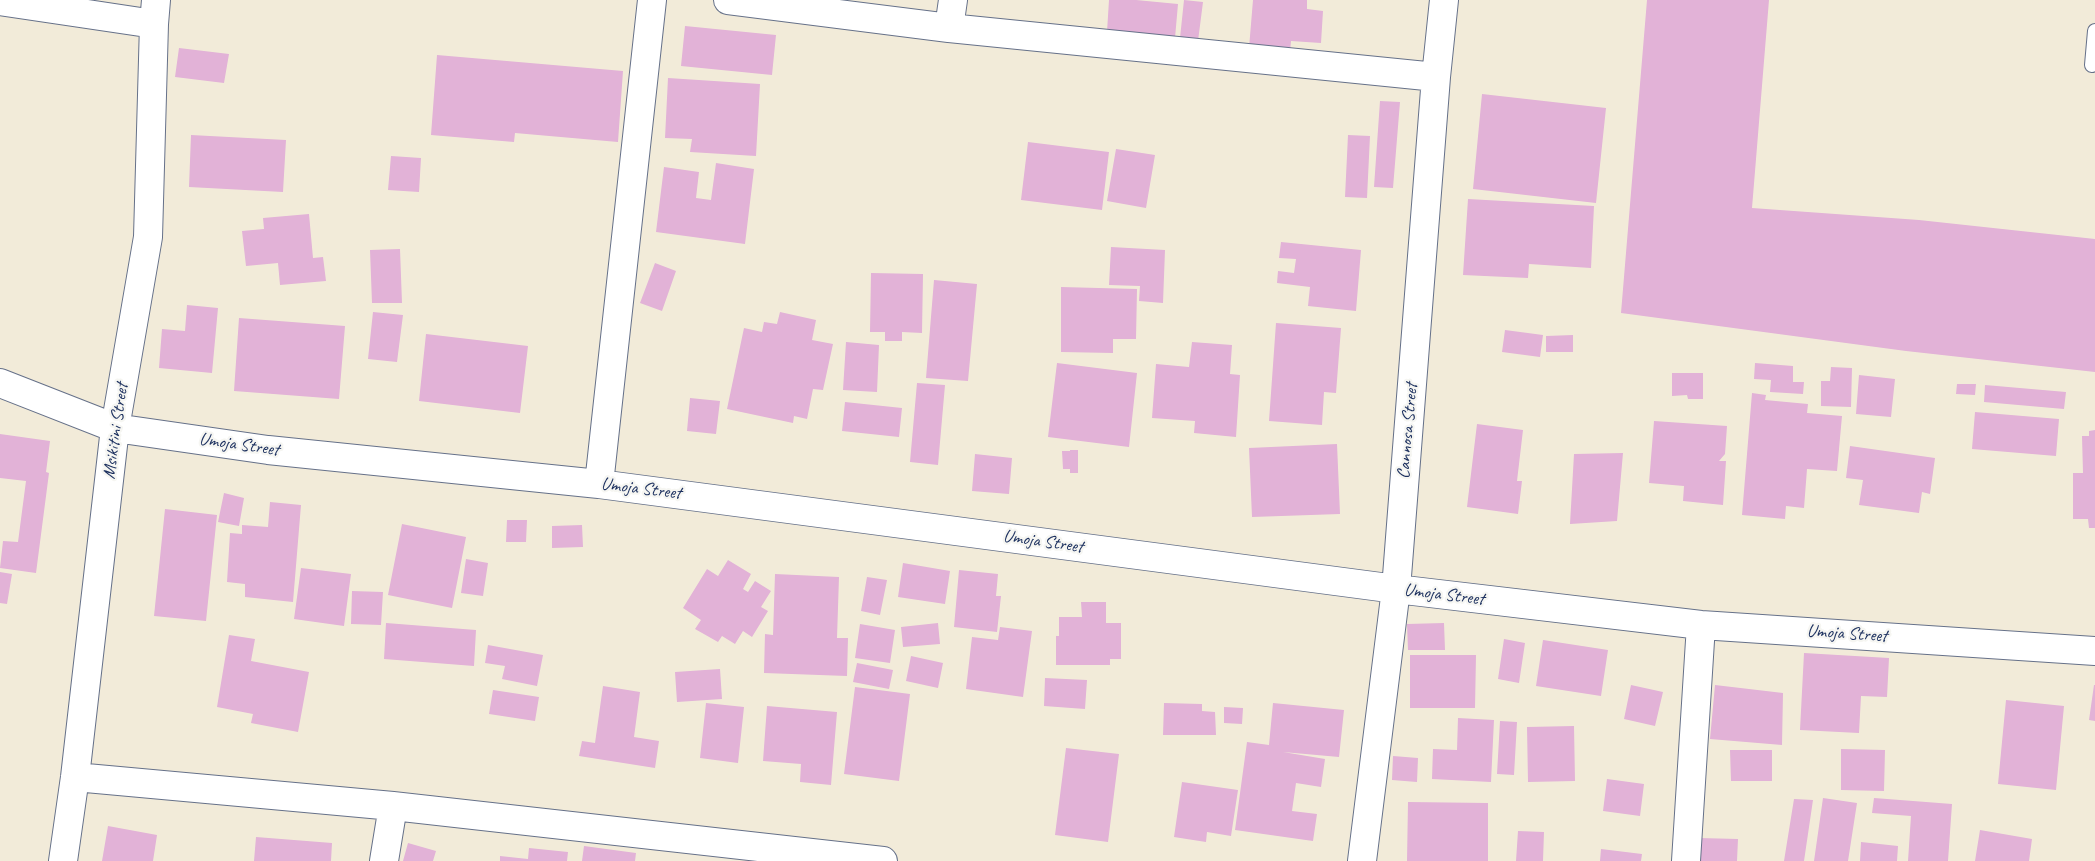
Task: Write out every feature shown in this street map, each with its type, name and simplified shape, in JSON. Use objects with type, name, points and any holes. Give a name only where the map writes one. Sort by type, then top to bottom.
[{"type":"street","points":[[599,484],[652,0]]},
{"type":"street","points":[[728,0],[949,28],[1436,76]]},
{"type":"street","points":[[949,28],[953,0]]},
{"type":"street","name":"Cannosa Street","points":[[1362,861],[1396,589],[1436,76],[1444,0]]},
{"type":"street","points":[[0,1],[155,12]]},
{"type":"street","name":"Msikitini Street","points":[[63,861],[75,777],[114,428],[148,237],[155,12]]},
{"type":"street","name":"Umoja Street","points":[[0,383],[114,428],[268,450],[599,484],[1396,589],[1701,625],[2095,651]]},
{"type":"street","points":[[1686,861],[1701,625]]},
{"type":"street","points":[[75,777],[393,806],[883,861]]},
{"type":"street","points":[[384,861],[393,806]]},
{"type":"lane","points":[[2092,65],[2095,30]]},
{"type":"building","points":[[1109,0],[1136,0],[1178,4],[1175,38],[1107,32]]},
{"type":"building","points":[[1184,0],[1203,2],[1198,41],[1180,38]]},
{"type":"building","points":[[1253,0],[1307,0],[1307,9],[1323,11],[1321,43],[1291,41],[1290,52],[1249,48]]},
{"type":"building","points":[[1647,0],[1769,0],[1752,208],[1919,220],[2095,239],[2095,372],[1906,351],[1621,313]]},
{"type":"building","points":[[685,26],[776,35],[772,75],[681,66]]},
{"type":"building","points":[[179,48],[229,54],[224,83],[175,77]]},
{"type":"building","points":[[437,55],[623,71],[618,142],[515,133],[514,142],[431,135]]},
{"type":"building","points":[[668,78],[760,84],[756,156],[690,152],[692,139],[665,138]]},
{"type":"building","points":[[1482,94],[1606,108],[1596,203],[1473,189]]},
{"type":"building","points":[[1380,101],[1400,102],[1393,188],[1374,187]]},
{"type":"building","points":[[191,135],[286,140],[283,192],[189,187]]},
{"type":"building","points":[[1348,135],[1370,136],[1367,198],[1345,197]]},
{"type":"building","points":[[1028,142],[1109,152],[1102,210],[1021,200]]},
{"type":"building","points":[[1116,149],[1155,155],[1146,208],[1107,201]]},
{"type":"building","points":[[391,156],[421,158],[419,192],[388,190]]},
{"type":"building","points":[[716,163],[754,169],[745,244],[656,232],[664,167],[699,172],[696,198],[711,200]]},
{"type":"building","points":[[1468,199],[1594,206],[1591,268],[1529,264],[1528,278],[1463,275]]},
{"type":"building","points":[[309,214],[313,258],[323,257],[326,281],[280,285],[278,263],[246,266],[242,231],[264,229],[263,218]]},
{"type":"building","points":[[1281,242],[1361,250],[1356,311],[1308,306],[1310,287],[1277,283],[1278,271],[1294,273],[1296,259],[1279,258]]},
{"type":"building","points":[[1111,247],[1165,250],[1163,303],[1139,301],[1140,286],[1109,285]]},
{"type":"building","points":[[400,249],[402,303],[372,303],[370,250]]},
{"type":"building","points":[[655,263],[676,271],[662,311],[640,303]]},
{"type":"building","points":[[871,273],[923,274],[922,333],[902,332],[902,341],[885,341],[885,332],[870,332]]},
{"type":"building","points":[[934,280],[977,284],[968,381],[926,378]]},
{"type":"building","points":[[1061,287],[1137,289],[1136,339],[1113,339],[1113,353],[1061,352]]},
{"type":"building","points":[[187,305],[218,308],[212,373],[159,368],[162,329],[185,331]]},
{"type":"building","points":[[373,312],[403,315],[397,362],[368,359]]},
{"type":"building","points":[[780,312],[816,320],[812,340],[833,344],[823,390],[813,389],[807,419],[794,416],[793,423],[727,409],[744,328],[762,332],[764,322],[777,324]]},
{"type":"building","points":[[239,318],[345,326],[339,399],[234,391]]},
{"type":"building","points":[[1276,323],[1341,328],[1336,393],[1324,392],[1322,425],[1269,421]]},
{"type":"building","points":[[1505,330],[1543,335],[1540,357],[1502,352]]},
{"type":"building","points":[[426,334],[528,346],[520,413],[419,401]]},
{"type":"building","points":[[1573,335],[1573,352],[1546,352],[1546,336]]},
{"type":"building","points":[[846,342],[879,345],[877,392],[843,390]]},
{"type":"building","points":[[1192,342],[1232,345],[1230,374],[1240,375],[1236,437],[1194,433],[1195,421],[1152,418],[1156,364],[1189,367]]},
{"type":"building","points":[[1057,363],[1137,373],[1129,447],[1048,437]]},
{"type":"building","points":[[1755,363],[1793,366],[1793,382],[1804,382],[1803,394],[1770,392],[1771,380],[1754,379]]},
{"type":"building","points":[[1831,367],[1852,368],[1851,407],[1821,406],[1821,381],[1830,381]]},
{"type":"building","points":[[1672,373],[1703,373],[1703,399],[1688,399],[1687,395],[1672,396]]},
{"type":"building","points":[[1859,375],[1895,379],[1891,417],[1856,414]]},
{"type":"building","points":[[917,383],[945,385],[938,465],[910,462]]},
{"type":"building","points":[[1957,384],[1976,384],[1975,395],[1956,394]]},
{"type":"building","points":[[1985,385],[2066,392],[2064,409],[1984,402]]},
{"type":"building","points":[[1752,393],[1766,395],[1765,400],[1808,404],[1807,413],[1842,416],[1837,471],[1807,469],[1804,508],[1786,506],[1785,519],[1742,515]]},
{"type":"building","points":[[690,398],[720,401],[716,434],[687,431]]},
{"type":"building","points":[[845,402],[902,408],[899,437],[842,431]]},
{"type":"building","points":[[1975,412],[2059,419],[2056,456],[1972,449]]},
{"type":"building","points":[[1654,421],[1727,426],[1725,454],[1719,461],[1726,461],[1723,505],[1683,501],[1684,486],[1649,483]]},
{"type":"building","points":[[1477,424],[1523,430],[1517,481],[1522,481],[1518,514],[1467,507]]},
{"type":"building","points":[[2095,430],[2095,528],[2089,528],[2088,519],[2073,519],[2073,473],[2083,473],[2082,436],[2089,436],[2089,431]]},
{"type":"building","points":[[0,434],[50,441],[46,472],[49,473],[36,573],[0,568],[3,541],[18,542],[26,481],[0,478]]},
{"type":"building","points":[[1337,444],[1340,514],[1252,517],[1249,448]]},
{"type":"building","points":[[1850,446],[1935,458],[1930,494],[1922,492],[1919,513],[1859,505],[1863,480],[1846,478]]},
{"type":"building","points":[[1078,450],[1078,473],[1070,473],[1070,469],[1063,469],[1062,451]]},
{"type":"building","points":[[1623,453],[1617,521],[1570,524],[1574,454]]},
{"type":"building","points":[[975,454],[1012,458],[1009,494],[972,491]]},
{"type":"building","points":[[224,493],[244,498],[239,526],[218,522]]},
{"type":"building","points":[[270,502],[301,505],[293,602],[245,597],[245,584],[227,582],[230,533],[242,534],[242,525],[268,527]]},
{"type":"building","points":[[165,509],[217,515],[206,621],[154,616]]},
{"type":"building","points":[[507,520],[527,520],[526,542],[506,542]]},
{"type":"building","points":[[402,524],[466,537],[452,608],[388,595]]},
{"type":"building","points":[[582,525],[583,547],[552,548],[552,526]]},
{"type":"building","points":[[466,559],[488,563],[483,596],[461,593]]},
{"type":"building","points":[[728,560],[751,574],[743,589],[748,592],[755,581],[771,591],[761,607],[768,611],[752,637],[743,631],[735,644],[722,636],[718,642],[695,629],[701,620],[683,608],[707,569],[718,576]]},
{"type":"building","points":[[903,563],[950,571],[945,604],[898,597]]},
{"type":"building","points":[[301,568],[351,574],[344,626],[294,619]]},
{"type":"building","points":[[959,570],[998,574],[996,596],[1001,596],[997,632],[954,627]]},
{"type":"building","points":[[0,572],[12,574],[7,604],[0,603]]},
{"type":"building","points":[[775,574],[839,577],[837,638],[848,638],[847,676],[764,673],[765,634],[773,635]]},
{"type":"building","points":[[867,577],[887,580],[880,615],[861,611]]},
{"type":"building","points":[[352,591],[383,592],[381,625],[351,624]]},
{"type":"building","points":[[1081,602],[1106,602],[1106,623],[1121,623],[1121,659],[1110,659],[1110,665],[1056,665],[1056,636],[1059,636],[1059,617],[1082,617]]},
{"type":"building","points":[[386,623],[476,630],[474,666],[384,659]]},
{"type":"building","points":[[938,623],[940,644],[903,647],[901,627]]},
{"type":"building","points":[[1444,623],[1445,650],[1408,650],[1407,624]]},
{"type":"building","points":[[860,624],[895,630],[890,663],[855,658]]},
{"type":"building","points":[[1000,627],[1032,631],[1023,697],[966,689],[972,637],[998,640]]},
{"type":"building","points":[[229,635],[255,639],[251,661],[309,672],[298,732],[251,723],[253,714],[217,707]]},
{"type":"building","points":[[1504,639],[1525,643],[1519,683],[1498,679]]},
{"type":"building","points":[[1543,640],[1608,650],[1601,696],[1536,686]]},
{"type":"building","points":[[488,645],[543,655],[537,686],[502,679],[505,666],[485,663]]},
{"type":"building","points":[[1804,653],[1889,658],[1887,697],[1861,696],[1859,733],[1800,730]]},
{"type":"building","points":[[1410,655],[1476,655],[1475,708],[1410,708]]},
{"type":"building","points":[[911,656],[943,663],[938,688],[906,681]]},
{"type":"building","points":[[857,663],[893,670],[889,689],[853,682]]},
{"type":"building","points":[[720,669],[722,699],[677,702],[675,672]]},
{"type":"building","points":[[1045,678],[1087,680],[1085,709],[1044,706]]},
{"type":"building","points":[[1631,685],[1663,692],[1655,726],[1624,719]]},
{"type":"building","points":[[1715,685],[1783,693],[1782,745],[1710,739]]},
{"type":"building","points":[[2095,685],[2095,721],[2089,720]]},
{"type":"building","points":[[603,686],[640,692],[634,737],[659,741],[655,768],[579,756],[582,741],[595,743]]},
{"type":"building","points":[[855,687],[910,694],[899,781],[844,774]]},
{"type":"building","points":[[493,690],[539,697],[535,721],[489,714]]},
{"type":"building","points":[[2006,700],[2064,706],[2056,790],[1998,784]]},
{"type":"building","points":[[706,703],[744,707],[738,763],[700,758]]},
{"type":"building","points":[[1164,703],[1202,704],[1202,711],[1215,712],[1216,735],[1163,735]]},
{"type":"building","points":[[1273,703],[1344,710],[1339,757],[1283,752],[1325,759],[1321,787],[1296,783],[1292,811],[1317,814],[1313,841],[1235,830],[1247,742],[1269,745]]},
{"type":"building","points":[[767,706],[837,712],[831,785],[800,782],[801,764],[763,761]]},
{"type":"building","points":[[1224,707],[1243,708],[1242,724],[1224,723]]},
{"type":"building","points":[[1458,718],[1494,720],[1491,782],[1432,779],[1433,749],[1457,750]]},
{"type":"building","points":[[1500,721],[1517,722],[1514,775],[1497,774]]},
{"type":"building","points":[[1574,726],[1575,781],[1528,782],[1527,727]]},
{"type":"building","points":[[1066,748],[1119,754],[1108,842],[1055,835]]},
{"type":"building","points":[[1841,749],[1885,750],[1884,791],[1841,790]]},
{"type":"building","points":[[1730,750],[1772,750],[1772,781],[1731,781]]},
{"type":"building","points":[[1393,756],[1418,758],[1417,782],[1392,780]]},
{"type":"building","points":[[1607,779],[1644,784],[1640,816],[1603,811]]},
{"type":"building","points":[[1182,782],[1238,790],[1231,836],[1207,832],[1206,842],[1174,837]]},
{"type":"building","points":[[1823,798],[1857,803],[1848,861],[1814,861]]},
{"type":"building","points":[[1874,798],[1952,804],[1948,861],[1908,861],[1911,816],[1872,813]]},
{"type":"building","points":[[1794,799],[1813,800],[1804,861],[1784,861]]},
{"type":"building","points":[[1408,802],[1488,803],[1488,861],[1407,861]]},
{"type":"building","points":[[108,826],[157,835],[153,861],[102,861]]},
{"type":"building","points":[[1980,830],[2032,839],[2029,861],[1975,861]]},
{"type":"building","points":[[1518,831],[1544,832],[1543,861],[1516,861]]},
{"type":"building","points":[[256,837],[332,843],[331,861],[254,861]]},
{"type":"building","points":[[1699,838],[1738,839],[1737,861],[1699,861]]},
{"type":"building","points":[[1861,842],[1898,846],[1897,861],[1860,861]]},
{"type":"building","points":[[408,843],[436,851],[433,861],[403,861]]},
{"type":"building","points":[[584,846],[636,853],[635,861],[582,861]]},
{"type":"building","points":[[529,848],[568,852],[567,861],[500,861],[500,856],[528,859]]},
{"type":"building","points":[[1601,849],[1642,854],[1641,861],[1600,861]]}]
